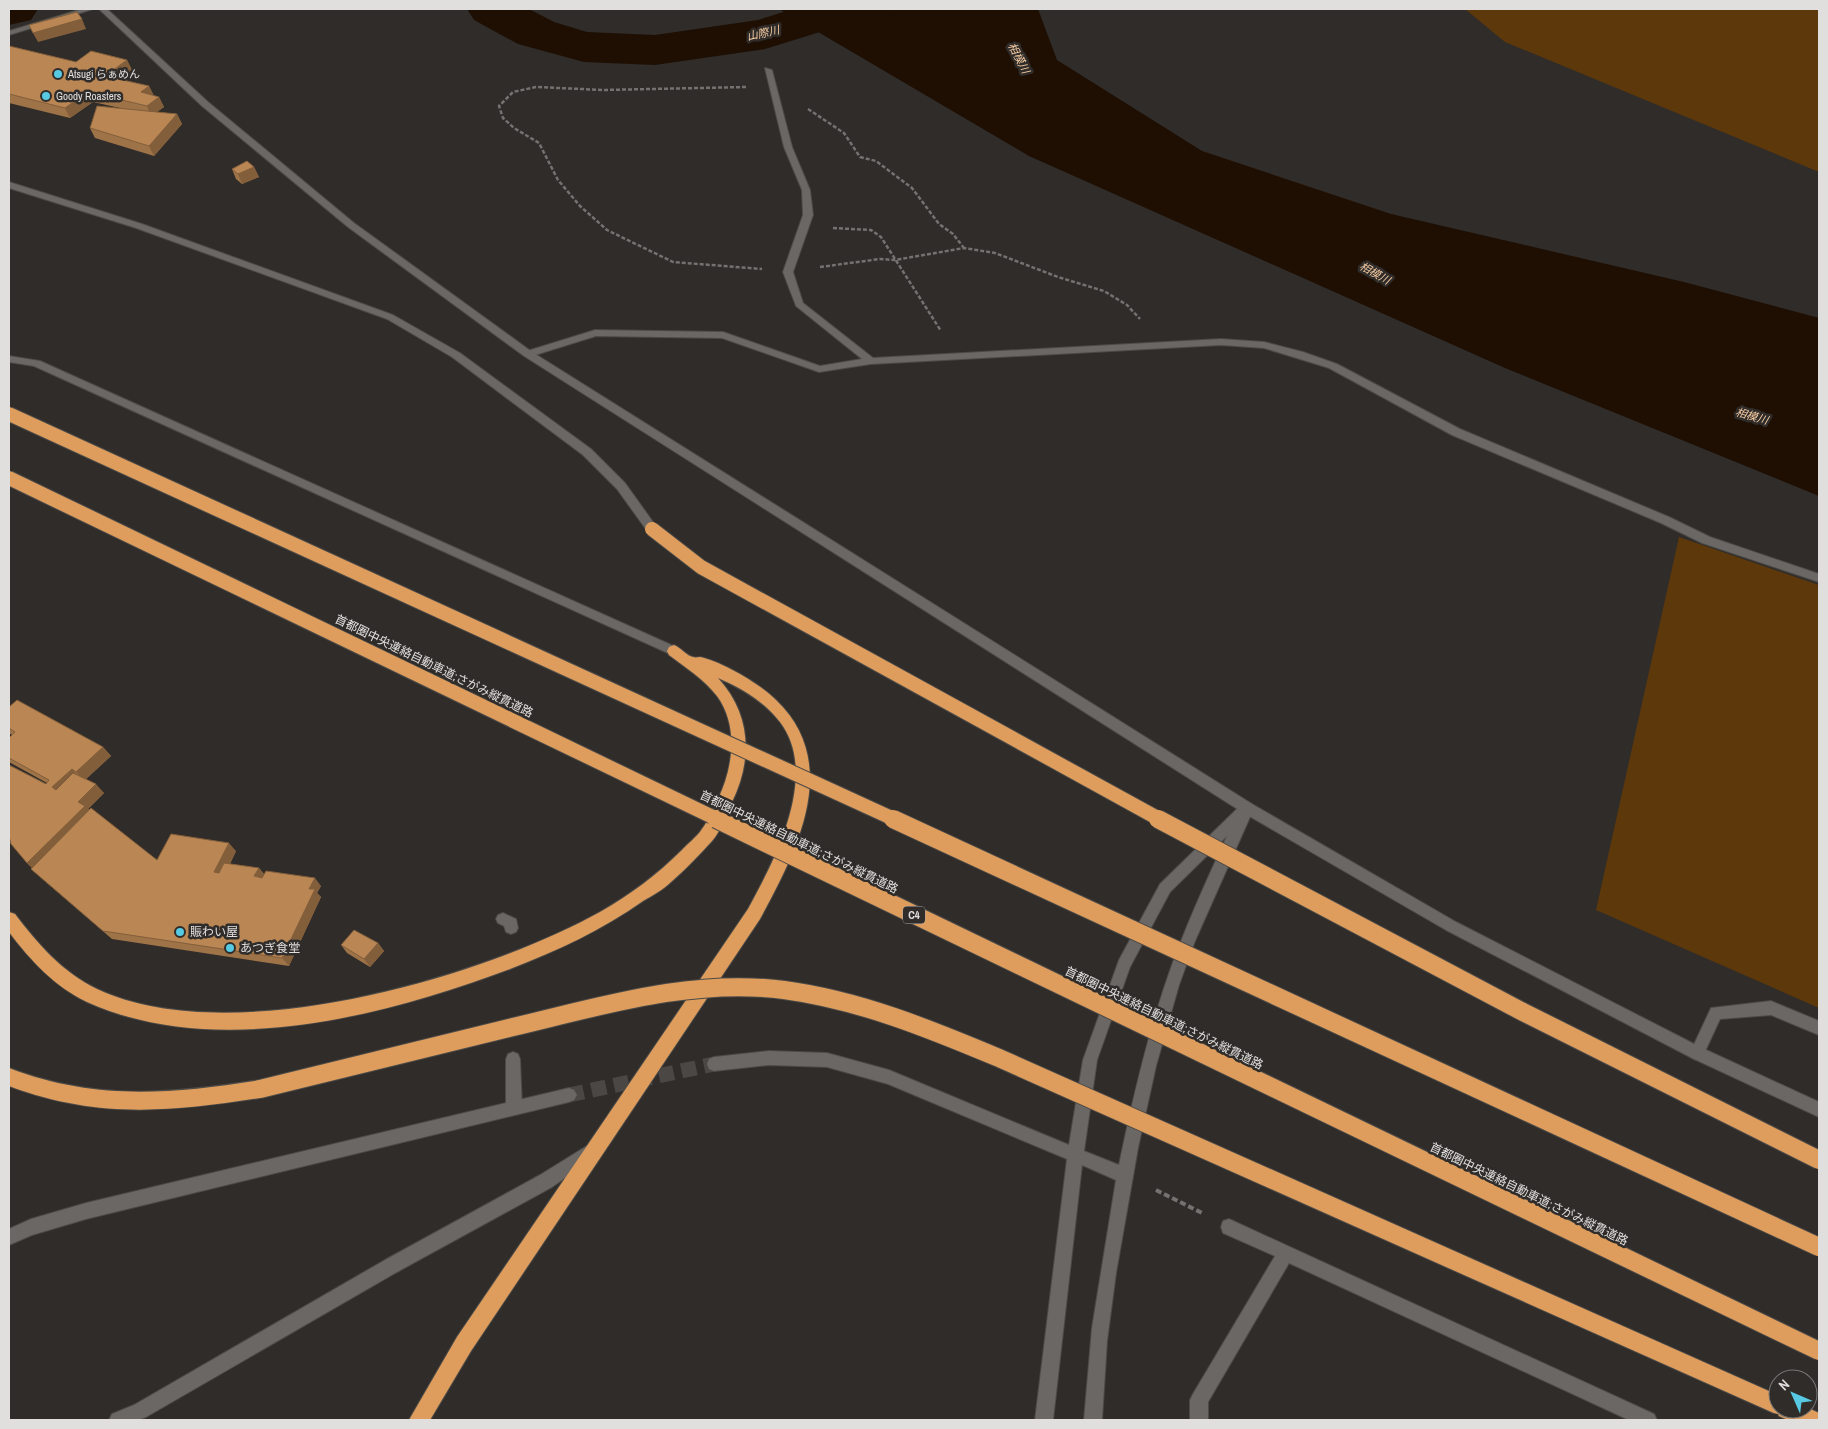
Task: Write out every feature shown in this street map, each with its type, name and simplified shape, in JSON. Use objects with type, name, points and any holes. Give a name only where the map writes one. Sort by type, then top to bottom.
[{"type":"highway","points":[[9,414],[826,788],[1819,1248]]},
{"type":"highway","name":"首都圏中央連絡自動車道;さがみ縦貫道路","points":[[9,478],[1819,1351]]},
{"type":"highway","points":[[652,529],[675,549],[701,567],[1220,853],[1523,1012],[1819,1160]]},
{"type":"highway","points":[[9,919],[29,946],[50,966],[92,995],[134,1010],[180,1018],[226,1020],[281,1018],[340,1010],[406,994],[489,969],[604,920],[643,896],[680,866],[708,835],[730,798],[738,766],[739,729],[730,704],[714,682],[674,651]]},
{"type":"highway","points":[[419,1420],[464,1344],[754,914],[783,859],[796,824],[802,791],[804,763],[797,737],[783,714],[762,695],[739,681],[674,651]]},
{"type":"highway","points":[[9,1077],[32,1087],[81,1097],[137,1101],[196,1100],[260,1089],[641,996],[692,988],[751,987],[810,994],[858,1005],[917,1024],[999,1058],[1768,1401]]},
{"type":"street","points":[[9,33],[88,9]]},
{"type":"street","points":[[103,9],[205,104],[351,225],[528,354],[1247,808],[1451,926],[1697,1053],[1819,1110]]},
{"type":"street","points":[[768,70],[776,92],[788,147],[806,190],[808,216],[788,272],[799,304],[871,361]]},
{"type":"street","points":[[9,185],[139,226],[390,317],[456,355],[587,452],[621,486],[652,529]]},
{"type":"street","points":[[528,354],[595,333],[723,335],[819,369],[871,361],[958,356],[1221,342],[1264,345],[1333,366],[1456,432],[1665,520],[1706,540],[1819,578]]},
{"type":"street","points":[[9,359],[36,363],[674,651]]},
{"type":"street","points":[[1044,1420],[1076,1157],[1090,1060],[1124,966],[1165,888],[1247,808]]},
{"type":"street","points":[[1093,1420],[1101,1316],[1126,1176],[1148,1070],[1172,985],[1203,902],[1247,808]]},
{"type":"street","points":[[1697,1053],[1716,1014],[1771,1008],[1819,1028]]},
{"type":"street","points":[[714,1064],[769,1058],[827,1060],[889,1077],[1076,1157],[1126,1176]]},
{"type":"street","points":[[513,1059],[514,1108]]},
{"type":"street","points":[[9,1237],[31,1227],[86,1211],[569,1095]]},
{"type":"street","points":[[118,1420],[140,1411],[391,1266],[546,1181],[598,1146]]},
{"type":"street","points":[[1229,1226],[1648,1420]]},
{"type":"street","points":[[1199,1420],[1199,1400],[1286,1253]]},
{"type":"path","points":[[776,92],[752,87],[720,86],[664,86],[603,90],[534,88],[516,91],[507,96],[499,106],[503,118],[514,128],[539,143],[558,180],[580,206],[607,230],[673,262],[788,272],[880,258],[895,260],[964,248],[995,253],[1058,277],[1104,291],[1127,305],[1164,345]]},
{"type":"path","points":[[779,107],[792,105],[810,109],[844,133],[860,157],[876,161],[912,188],[939,224],[954,234],[964,248]]},
{"type":"path","points":[[802,234],[834,228],[871,230],[881,237],[958,356]]},
{"type":"path","points":[[1126,1176],[1229,1226]]},
{"type":"shaded area","points":[[1465,9],[1819,9],[1819,172],[1505,42]]},
{"type":"shaded area","points":[[1679,537],[1819,585],[1819,1008],[1596,910]]},
{"type":"water","name":"相模川","points":[[779,9],[1038,9],[1057,60],[1202,151],[1391,214],[1684,282],[1819,318],[1819,496],[1505,368],[1029,156]]},
{"type":"building","points":[[77,12],[82,19],[33,33],[29,25]]},
{"type":"building","points":[[9,46],[76,62],[91,51],[127,60],[105,76],[149,86],[141,92],[159,97],[147,106],[88,92],[65,108],[9,94]]},
{"type":"building","points":[[97,106],[177,114],[149,146],[90,128]]},
{"type":"building","points":[[247,161],[254,167],[238,174],[232,169]]},
{"type":"building","points":[[17,700],[103,747],[76,772],[72,769],[52,787],[56,790],[73,773],[96,784],[78,802],[85,806],[27,863],[11,844],[9,836],[9,765],[46,784],[49,780],[9,758],[9,738],[15,732],[9,728],[9,707]]},
{"type":"building","points":[[91,808],[157,860],[171,834],[229,843],[214,872],[219,873],[224,863],[259,868],[254,876],[262,878],[266,871],[315,878],[309,889],[315,889],[282,958],[103,931],[31,869]]},
{"type":"building","points":[[354,930],[378,943],[364,959],[341,945]]},
{"type":"waterway","name":"山際川","points":[[9,10],[13,9]]},
{"type":"waterway","name":"山際川","points":[[492,9],[536,33],[584,47],[655,50],[765,34],[834,12],[907,37]]},
{"type":"tunnel","points":[[569,1095],[714,1064]]},
{"type":"place","name":"Atsugi らぁめん","points":[[58,74]]},
{"type":"place","name":"Goody Roasters","points":[[46,96]]},
{"type":"place","name":"賑わい屋","points":[[180,932]]},
{"type":"place","name":"あつぎ食堂","points":[[230,948]]}]
